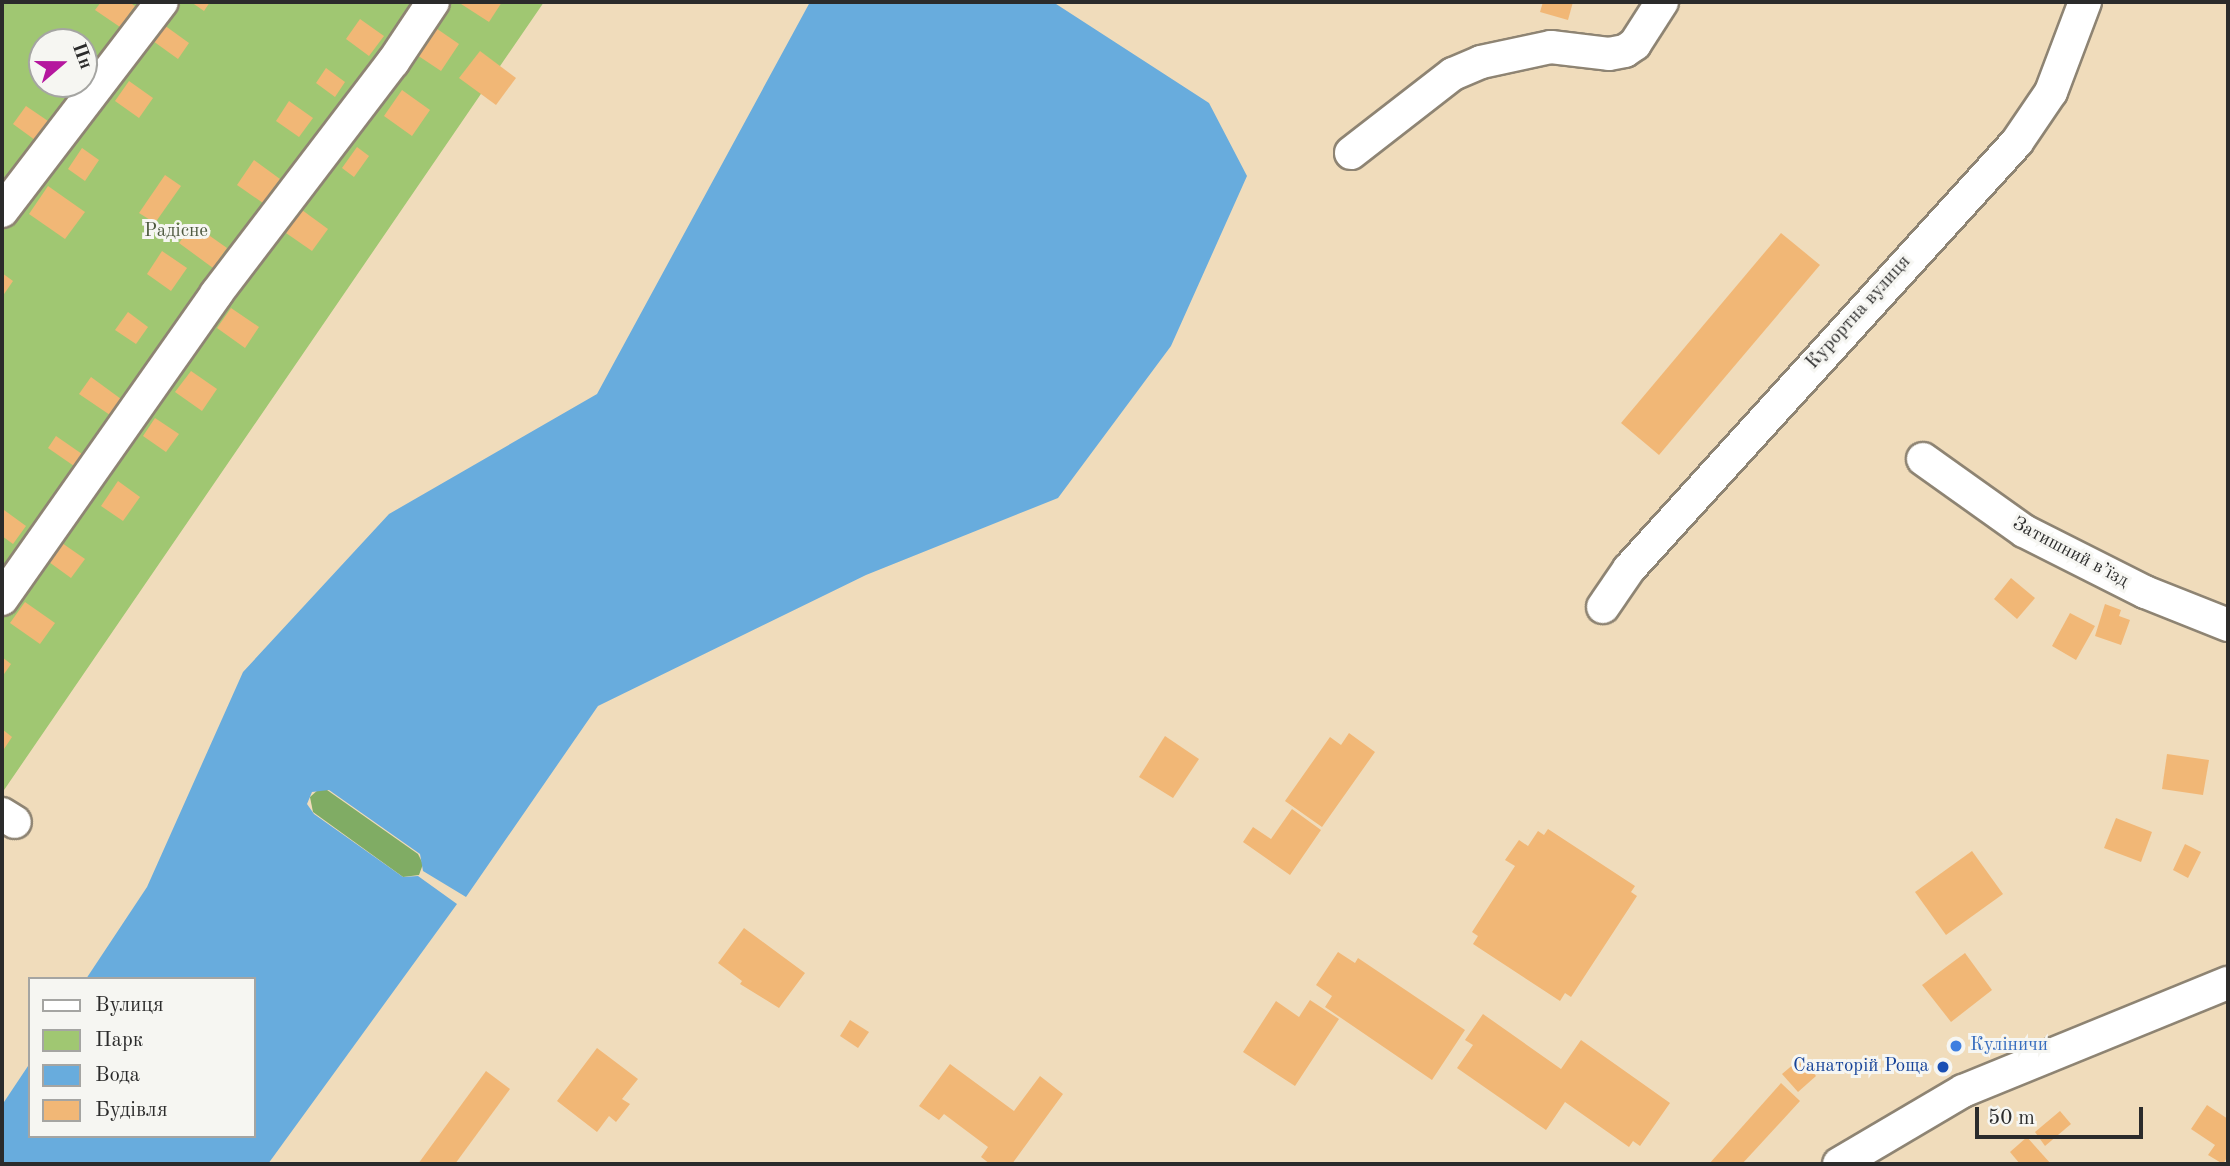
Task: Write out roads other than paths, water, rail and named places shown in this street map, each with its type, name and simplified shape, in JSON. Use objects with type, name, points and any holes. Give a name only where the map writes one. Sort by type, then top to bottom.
[{"type":"street","points":[[2,211],[162,2]]},
{"type":"street","points":[[2,599],[216,294],[393,62],[433,2]]},
{"type":"street","points":[[1350,153],[1453,74],[1480,62],[1551,47],[1609,54],[1625,51],[1635,44],[1662,2]]},
{"type":"street","name":"Курортна вулиця","points":[[1603,607],[1629,569],[2017,142],[2051,92],[2085,2]]},
{"type":"street","name":"Затишний в’їзд","points":[[1923,459],[2024,531],[2145,592],[2228,625]]},
{"type":"street","points":[[1839,1164],[1963,1091],[2228,983]]},
{"type":"water","points":[[810,2],[1053,2],[1209,103],[1247,176],[1171,346],[1058,498],[866,575],[598,706],[466,897],[423,871],[420,854],[329,790],[312,792],[307,804],[314,814],[403,877],[418,876],[457,904],[268,1164],[2,1164],[2,1105],[28,1066],[28,1138],[256,1138],[256,977],[87,977],[147,887],[243,672],[389,514],[597,394]]},
{"type":"place","name":"Куліничи","points":[[1956,1046]]},
{"type":"place","name":"Санаторій Роща","points":[[1943,1067]]},
{"type":"park label","name":"Радісне","points":[[176,232]]}]
